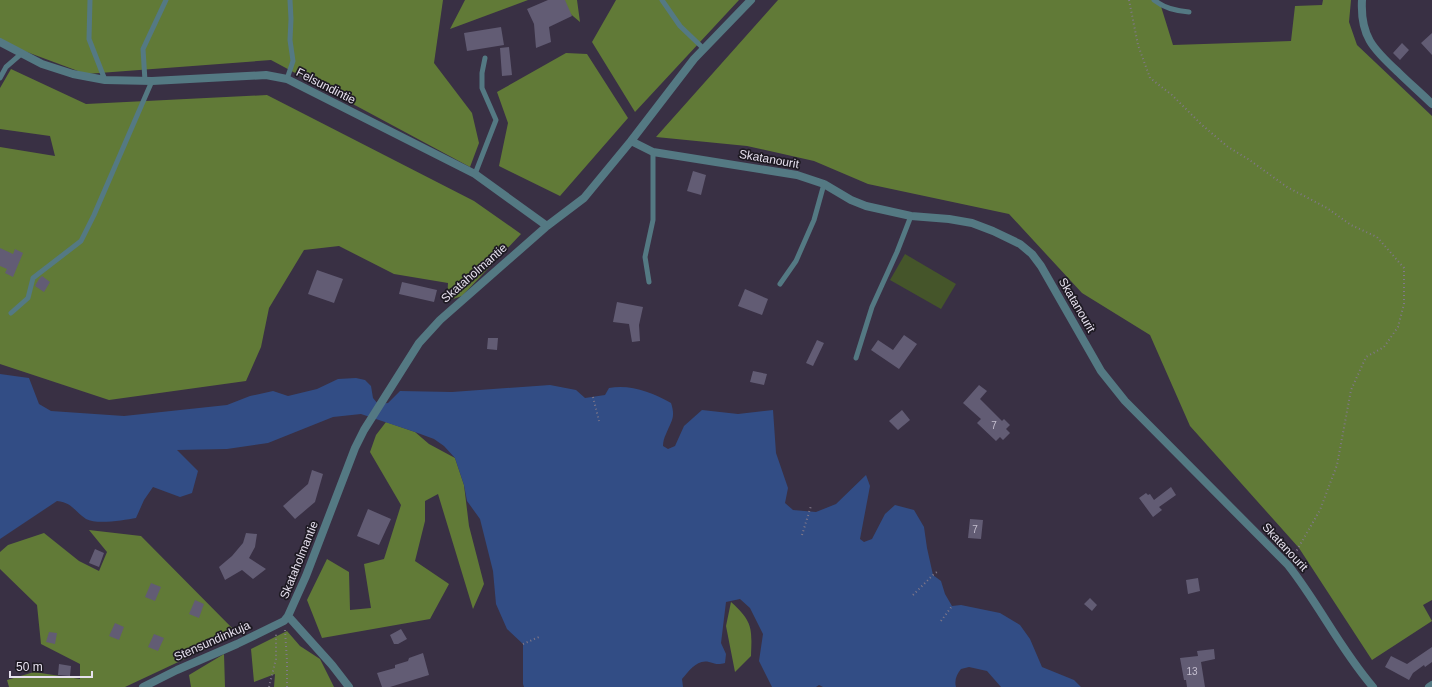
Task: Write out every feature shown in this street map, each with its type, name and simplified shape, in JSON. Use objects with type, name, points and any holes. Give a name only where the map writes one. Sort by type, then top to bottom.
[{"type":"street","name":"Skataholmantie","points":[[286,619],[306,576],[354,448],[419,343],[440,320],[547,226],[584,198],[632,141],[694,59],[752,0]]},
{"type":"street","points":[[1362,0],[1363,25],[1378,54],[1432,104]]},
{"type":"street","name":"Felsundintie","points":[[0,42],[42,64],[73,74],[104,80],[148,81],[266,75],[287,79],[475,174],[547,226]]},
{"type":"street","name":"Skatanourit","points":[[632,141],[653,152],[797,175],[824,184],[851,200],[866,206],[911,216],[949,219],[972,223],[994,231],[1020,244],[1032,254],[1040,266],[1101,371],[1125,400],[1288,565],[1299,579],[1346,653],[1372,687]]},
{"type":"street","points":[[286,619],[332,664],[349,687]]},
{"type":"street","name":"Stensundinkuja","points":[[143,687],[176,670],[237,644],[286,619]]},
{"type":"lane","points":[[90,0],[89,39],[104,80]]},
{"type":"lane","points":[[11,313],[28,298],[33,278],[81,241],[97,208],[148,81],[144,49],[166,0]]},
{"type":"lane","points":[[287,79],[293,61],[290,40],[290,0]]},
{"type":"lane","points":[[662,0],[680,26],[704,49]]},
{"type":"lane","points":[[1154,0],[1159,4],[1175,10],[1189,12]]},
{"type":"lane","points":[[0,78],[6,68],[21,54]]},
{"type":"lane","points":[[475,174],[496,120],[482,88],[482,73],[485,58]]},
{"type":"lane","points":[[649,282],[644,257],[653,220],[653,152]]},
{"type":"lane","points":[[780,284],[796,261],[814,220],[824,184]]},
{"type":"lane","points":[[856,358],[872,307],[897,252],[911,216]]},
{"type":"path","points":[[1129,0],[1138,45],[1150,78],[1172,95],[1202,125],[1228,147],[1248,159],[1287,187],[1327,208],[1351,226],[1377,237],[1404,268],[1404,304],[1398,327],[1384,347],[1366,357],[1351,390],[1337,465],[1320,510],[1288,565]]},
{"type":"path","points":[[593,397],[599,421]]},
{"type":"path","points":[[802,535],[811,506]]},
{"type":"path","points":[[914,594],[937,572]]},
{"type":"path","points":[[941,622],[952,606]]},
{"type":"path","points":[[286,619],[287,687]]},
{"type":"path","points":[[269,687],[276,659],[275,625]]},
{"type":"path","points":[[523,644],[538,637]]},
{"type":"green space","points":[[0,0],[443,0],[434,63],[472,113],[479,143],[470,167],[271,60],[86,74],[0,42]]},
{"type":"green space","points":[[465,0],[528,0],[450,29]]},
{"type":"green space","points":[[554,0],[577,0],[580,22]]},
{"type":"green space","points":[[616,0],[739,0],[635,112],[592,42]]},
{"type":"green space","points":[[778,0],[1159,0],[1173,45],[1291,41],[1295,6],[1322,5],[1323,0],[1351,0],[1349,22],[1357,45],[1432,116],[1432,600],[1423,605],[1432,621],[1372,660],[1299,548],[1190,426],[1150,335],[1082,293],[1009,214],[868,184],[814,161],[747,146],[656,137]]},
{"type":"green space","points":[[566,53],[587,54],[628,118],[560,196],[499,166],[508,123],[497,92]]},
{"type":"green space","points":[[11,69],[86,104],[267,95],[474,201],[521,234],[462,296],[447,301],[448,283],[394,274],[339,246],[304,250],[269,308],[261,347],[246,381],[109,400],[0,364],[0,147],[55,156],[50,136],[0,129],[0,88]]},
{"type":"green space","points":[[905,254],[956,284],[941,309],[890,280]]},
{"type":"green space","points":[[386,422],[415,432],[429,444],[455,458],[464,485],[469,526],[484,584],[473,609],[438,494],[425,501],[425,521],[415,561],[449,584],[430,619],[322,638],[307,600],[327,559],[349,572],[350,610],[371,608],[364,564],[384,559],[401,505],[370,452],[376,435]]},
{"type":"green space","points":[[89,530],[141,536],[238,634],[125,687],[9,687],[7,680],[34,672],[80,679],[80,664],[41,644],[37,605],[0,569],[0,552],[8,545],[44,533],[79,561],[99,571],[107,552]]},
{"type":"green space","points":[[731,602],[744,615],[750,626],[751,632],[751,656],[735,672],[726,626]]},
{"type":"green space","points":[[287,631],[300,646],[320,659],[334,687],[274,687],[275,674],[254,682],[251,649]]},
{"type":"green space","points":[[224,654],[225,687],[191,687],[189,675]]},
{"type":"water","points":[[0,374],[29,378],[39,404],[51,411],[124,416],[227,405],[250,396],[273,391],[288,396],[317,389],[338,379],[356,378],[365,380],[371,386],[373,398],[378,404],[388,403],[400,391],[452,392],[550,385],[576,390],[585,398],[605,395],[609,388],[625,387],[649,392],[671,403],[673,416],[663,444],[663,446],[668,449],[675,446],[684,426],[702,410],[738,414],[773,410],[776,453],[788,488],[785,503],[793,510],[816,512],[836,504],[866,475],[870,486],[860,539],[864,542],[872,539],[885,514],[895,505],[914,510],[924,527],[933,575],[941,581],[945,594],[952,606],[961,605],[1000,613],[1020,625],[1030,639],[1042,667],[1074,680],[1081,687],[1001,687],[987,671],[969,667],[961,669],[957,675],[955,684],[956,687],[823,687],[819,685],[816,687],[772,687],[759,661],[763,634],[750,608],[740,599],[726,602],[721,643],[726,654],[725,663],[717,664],[701,662],[697,664],[690,669],[682,679],[683,687],[524,687],[523,644],[507,629],[496,604],[493,571],[480,519],[467,501],[464,485],[455,458],[444,446],[434,439],[361,414],[333,417],[268,443],[227,449],[177,450],[198,471],[192,493],[180,497],[153,487],[144,500],[136,518],[111,522],[91,521],[82,516],[70,505],[57,501],[0,539]]},
{"type":"building","points":[[548,0],[565,0],[572,16],[549,27],[551,42],[536,48],[534,24],[527,9]]},
{"type":"building","points":[[501,27],[504,45],[467,51],[464,33]]},
{"type":"building","points":[[1432,33],[1432,55],[1421,43]]},
{"type":"building","points":[[1402,43],[1409,50],[1400,60],[1393,53]]},
{"type":"building","points":[[509,47],[512,75],[502,76],[500,48]]},
{"type":"building","points":[[693,171],[706,175],[701,195],[687,191]]},
{"type":"building","points":[[0,248],[13,254],[15,249],[23,253],[13,277],[5,273],[7,269],[0,266]]},
{"type":"building","points":[[317,270],[343,279],[334,303],[308,294]]},
{"type":"building","points":[[42,276],[50,282],[44,292],[35,286]]},
{"type":"building","points":[[402,282],[437,290],[434,302],[399,294]]},
{"type":"building","points":[[745,289],[768,299],[762,315],[738,306]]},
{"type":"building","points":[[617,302],[643,307],[639,325],[640,341],[632,342],[629,324],[613,322]]},
{"type":"building","points":[[904,335],[917,344],[899,369],[871,350],[878,340],[893,350]]},
{"type":"building","points":[[488,338],[498,338],[497,350],[487,349]]},
{"type":"building","points":[[817,340],[824,343],[813,366],[806,363]]},
{"type":"building","points":[[753,371],[767,374],[764,385],[750,382]]},
{"type":"building","points":[[979,385],[987,391],[980,399],[1002,421],[1004,419],[1010,425],[1006,429],[1010,433],[1003,440],[1000,437],[996,441],[977,423],[981,419],[963,403]]},
{"type":"building","points":[[902,410],[910,420],[898,430],[889,421]]},
{"type":"building","points":[[312,470],[323,474],[315,502],[295,519],[283,506],[308,484]]},
{"type":"building","points":[[1171,487],[1176,495],[1159,507],[1162,510],[1153,517],[1139,498],[1146,493],[1148,495],[1150,494],[1154,500]]},
{"type":"building","points":[[368,509],[391,519],[379,545],[357,536]]},
{"type":"building","points":[[970,519],[983,520],[981,539],[968,538]]},
{"type":"building","points":[[246,533],[257,534],[255,547],[249,558],[266,569],[253,579],[242,570],[225,580],[219,567],[232,556],[243,543]]},
{"type":"building","points":[[95,549],[104,553],[99,567],[89,563]]},
{"type":"building","points":[[1198,578],[1200,591],[1188,594],[1186,580]]},
{"type":"building","points":[[151,583],[161,587],[155,601],[145,597]]},
{"type":"building","points":[[1090,598],[1097,605],[1092,611],[1084,604]]},
{"type":"building","points":[[195,600],[204,604],[199,618],[189,614]]},
{"type":"building","points":[[115,623],[124,627],[119,640],[109,636]]},
{"type":"building","points":[[401,629],[407,639],[398,644],[394,644],[390,635]]},
{"type":"building","points":[[49,632],[57,633],[55,644],[46,642]]},
{"type":"building","points":[[154,634],[164,638],[158,651],[148,647]]},
{"type":"building","points":[[1432,647],[1432,662],[1425,667],[1424,665],[1413,673],[1409,680],[1385,667],[1391,656],[1407,664]]},
{"type":"building","points":[[1214,649],[1215,659],[1201,662],[1205,687],[1187,687],[1186,680],[1184,680],[1180,658],[1198,656],[1197,651]]},
{"type":"building","points":[[423,653],[429,675],[390,687],[382,687],[377,673],[395,668],[395,665],[408,661],[409,658]]},
{"type":"building","points":[[59,664],[71,666],[70,676],[58,675]]}]
